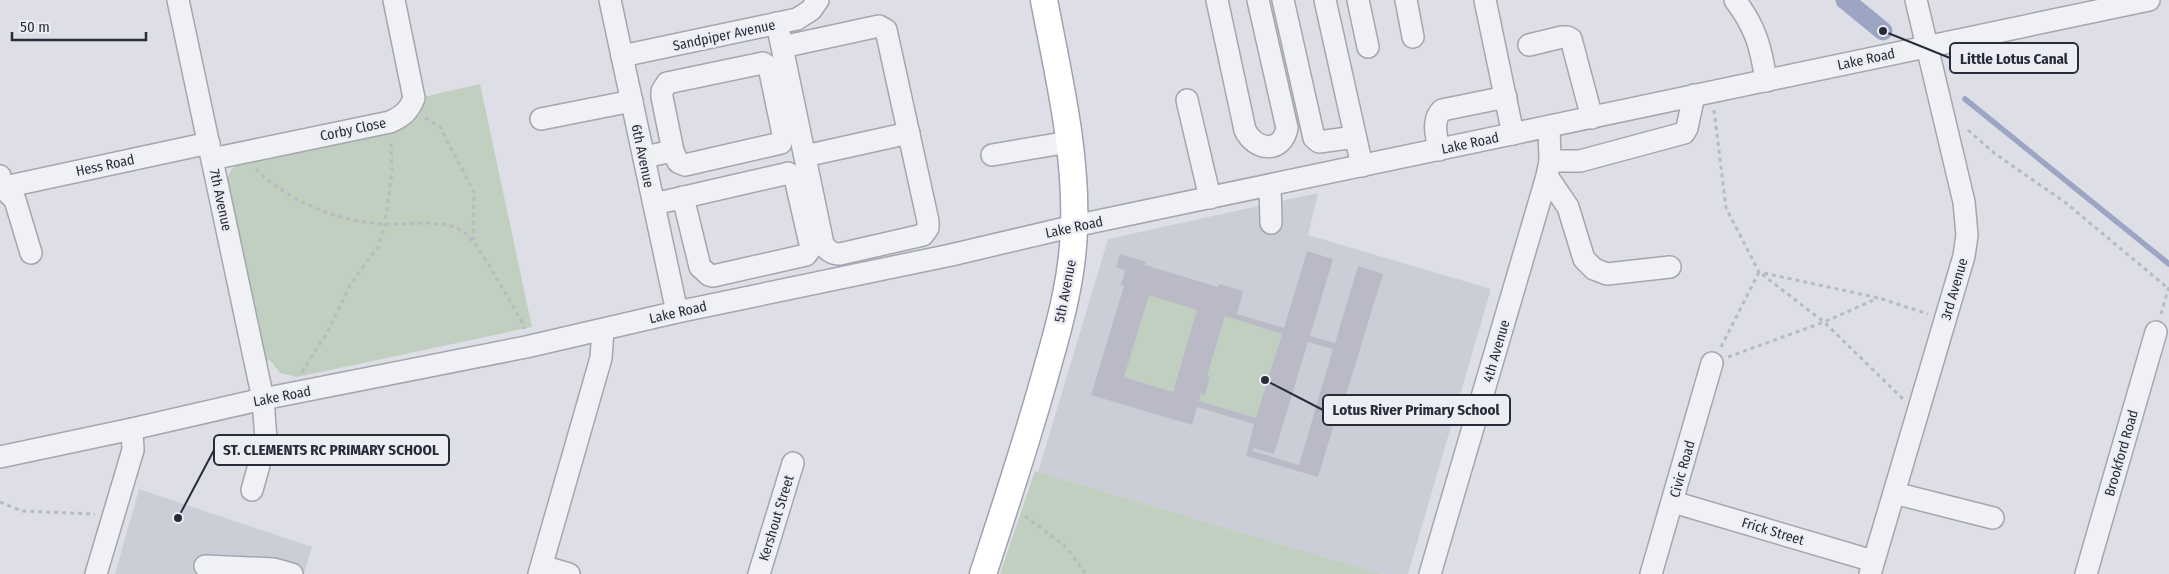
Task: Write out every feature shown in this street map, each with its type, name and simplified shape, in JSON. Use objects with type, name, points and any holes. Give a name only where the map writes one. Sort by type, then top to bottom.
[{"type":"main road","name":"5th Avenue","points":[[983,574],[1041,393],[1061,316],[1073,251],[1074,226],[1069,142],[1044,0]]},
{"type":"street","name":"7th Avenue","points":[[178,0],[263,399],[266,440],[252,490]]},
{"type":"street","points":[[394,0],[412,84],[414,98],[410,108]]},
{"type":"street","name":"6th Avenue","points":[[610,0],[677,312]]},
{"type":"street","name":"Sandpiper Avenue","points":[[622,56],[777,23],[805,15],[818,0]]},
{"type":"street","points":[[1217,0],[1245,130],[1249,139],[1255,144],[1261,147],[1268,147],[1277,144],[1282,139],[1287,128],[1258,0]]},
{"type":"street","points":[[1283,0],[1314,138],[1319,142],[1356,137]]},
{"type":"street","points":[[1325,0],[1362,166]]},
{"type":"street","points":[[1358,0],[1368,47]]},
{"type":"street","points":[[1406,0],[1413,37]]},
{"type":"street","points":[[1485,0],[1513,134]]},
{"type":"street","points":[[1735,0],[1749,19],[1758,40],[1766,81]]},
{"type":"street","name":"3rd Avenue","points":[[1871,568],[1964,256],[1967,236],[1967,220],[1916,0]]},
{"type":"street","name":"Lake Road","points":[[0,456],[132,429],[263,399],[604,330],[677,312],[951,255],[1074,226],[2149,0]]},
{"type":"street","points":[[777,23],[823,244],[831,252],[840,254],[920,236],[926,232],[928,221],[910,133],[888,35],[883,27],[879,26],[782,47]]},
{"type":"street","points":[[1529,45],[1567,36],[1571,39],[1592,118]]},
{"type":"street","points":[[763,63],[769,67],[783,134],[781,144],[685,165],[678,162],[673,151],[662,97],[662,91],[667,83],[763,63]]},
{"type":"street","points":[[1670,267],[1607,274],[1594,269],[1584,258],[1568,207],[1548,169],[1684,133],[1703,94]]},
{"type":"street","points":[[1440,150],[1436,131],[1436,118],[1442,110],[1506,97]]},
{"type":"street","points":[[1187,100],[1210,198]]},
{"type":"street","points":[[541,119],[632,101]]},
{"type":"street","name":"Corby Close","points":[[211,151],[244,152],[390,122],[402,116],[410,108]]},
{"type":"street","name":"4th Avenue","points":[[1430,574],[1548,169],[1549,127]]},
{"type":"street","points":[[805,156],[910,133]]},
{"type":"street","points":[[992,155],[1069,142]]},
{"type":"street","name":"Hess Road","points":[[1,183],[211,151]]},
{"type":"street","points":[[644,158],[673,151]]},
{"type":"street","points":[[654,204],[683,197],[788,173],[794,178],[811,248],[810,252],[788,260],[713,276],[709,275],[700,267],[683,197]]},
{"type":"street","points":[[1,183],[15,200],[31,253]]},
{"type":"street","points":[[1270,186],[1271,223]]},
{"type":"street","points":[[569,574],[540,570],[601,358],[604,330]]},
{"type":"street","name":"Brookford Road","points":[[2086,574],[2156,332]]},
{"type":"street","name":"Civic Road","points":[[1652,574],[1712,364]]},
{"type":"street","points":[[96,574],[133,450],[132,429]]},
{"type":"street","name":"Kershout Street","points":[[760,574],[793,462]]},
{"type":"street","points":[[1894,493],[1993,518]]},
{"type":"street","name":"Frick Street","points":[[1673,502],[1871,568]]},
{"type":"street","points":[[205,566],[274,569],[292,574]]},
{"type":"path","points":[[1703,94],[1726,208],[1759,272],[1824,322],[1918,413]]},
{"type":"path","points":[[1941,107],[1994,153],[2066,203],[2169,288],[2156,332]]},
{"type":"path","points":[[410,108],[440,127],[474,192],[473,241]]},
{"type":"path","points":[[301,378],[301,373],[327,333],[351,283],[378,248],[385,224],[392,171],[390,122]]},
{"type":"path","points":[[244,152],[256,170],[274,185],[322,211],[341,217],[385,224],[418,223],[451,226],[464,233],[473,241],[524,325],[524,332]]},
{"type":"path","points":[[1759,272],[1879,298],[1945,319]]},
{"type":"path","points":[[1712,364],[1759,272]]},
{"type":"path","points":[[1712,364],[1824,322],[1879,298]]},
{"type":"path","points":[[0,502],[22,511],[102,514]]},
{"type":"path","points":[[1006,502],[1066,547],[1086,574]]},
{"type":"shaded area","points":[[1318,193],[1308,235],[1491,289],[1408,574],[1382,574],[1038,472],[1108,239]]},
{"type":"shaded area","points":[[139,489],[312,547],[304,574],[115,574]]},
{"type":"green space","points":[[480,84],[532,327],[297,377],[280,373],[270,360],[265,361],[227,179],[231,170],[242,161],[409,125],[420,114],[423,97]]},
{"type":"green space","points":[[1149,295],[1197,310],[1173,392],[1124,377]]},
{"type":"green space","points":[[1225,316],[1282,334],[1256,418],[1199,401],[1201,394],[1205,395],[1210,377],[1207,376]]},
{"type":"green space","points":[[1035,471],[1038,472],[1382,574],[1000,574]]},
{"type":"building","points":[[1307,251],[1333,259],[1310,336],[1335,343],[1358,266],[1383,274],[1338,421],[1329,418],[1328,423],[1334,425],[1318,477],[1246,456],[1254,424],[1197,407],[1192,425],[1091,395],[1124,286],[1121,285],[1125,270],[1116,267],[1120,254],[1146,262],[1145,265],[1218,287],[1219,284],[1243,291],[1237,314],[1284,328]],"holes":[[[1149,295],[1197,310],[1173,392],[1124,377]],[[1225,316],[1282,334],[1256,418],[1199,401],[1201,394],[1205,395],[1210,377],[1207,376]],[[1308,342],[1333,349],[1299,465],[1253,451],[1254,448],[1274,454]]]},
{"type":"waterway","points":[[1845,0],[1883,31]]},
{"type":"waterway","points":[[1965,99],[2169,264]]},
{"type":"place","name":"Little Lotus Canal","points":[[1883,31]]},
{"type":"place","name":"Lotus River Primary School","points":[[1265,380]]},
{"type":"place","name":"ST. CLEMENTS RC PRIMARY SCHOOL","points":[[178,518]]}]
